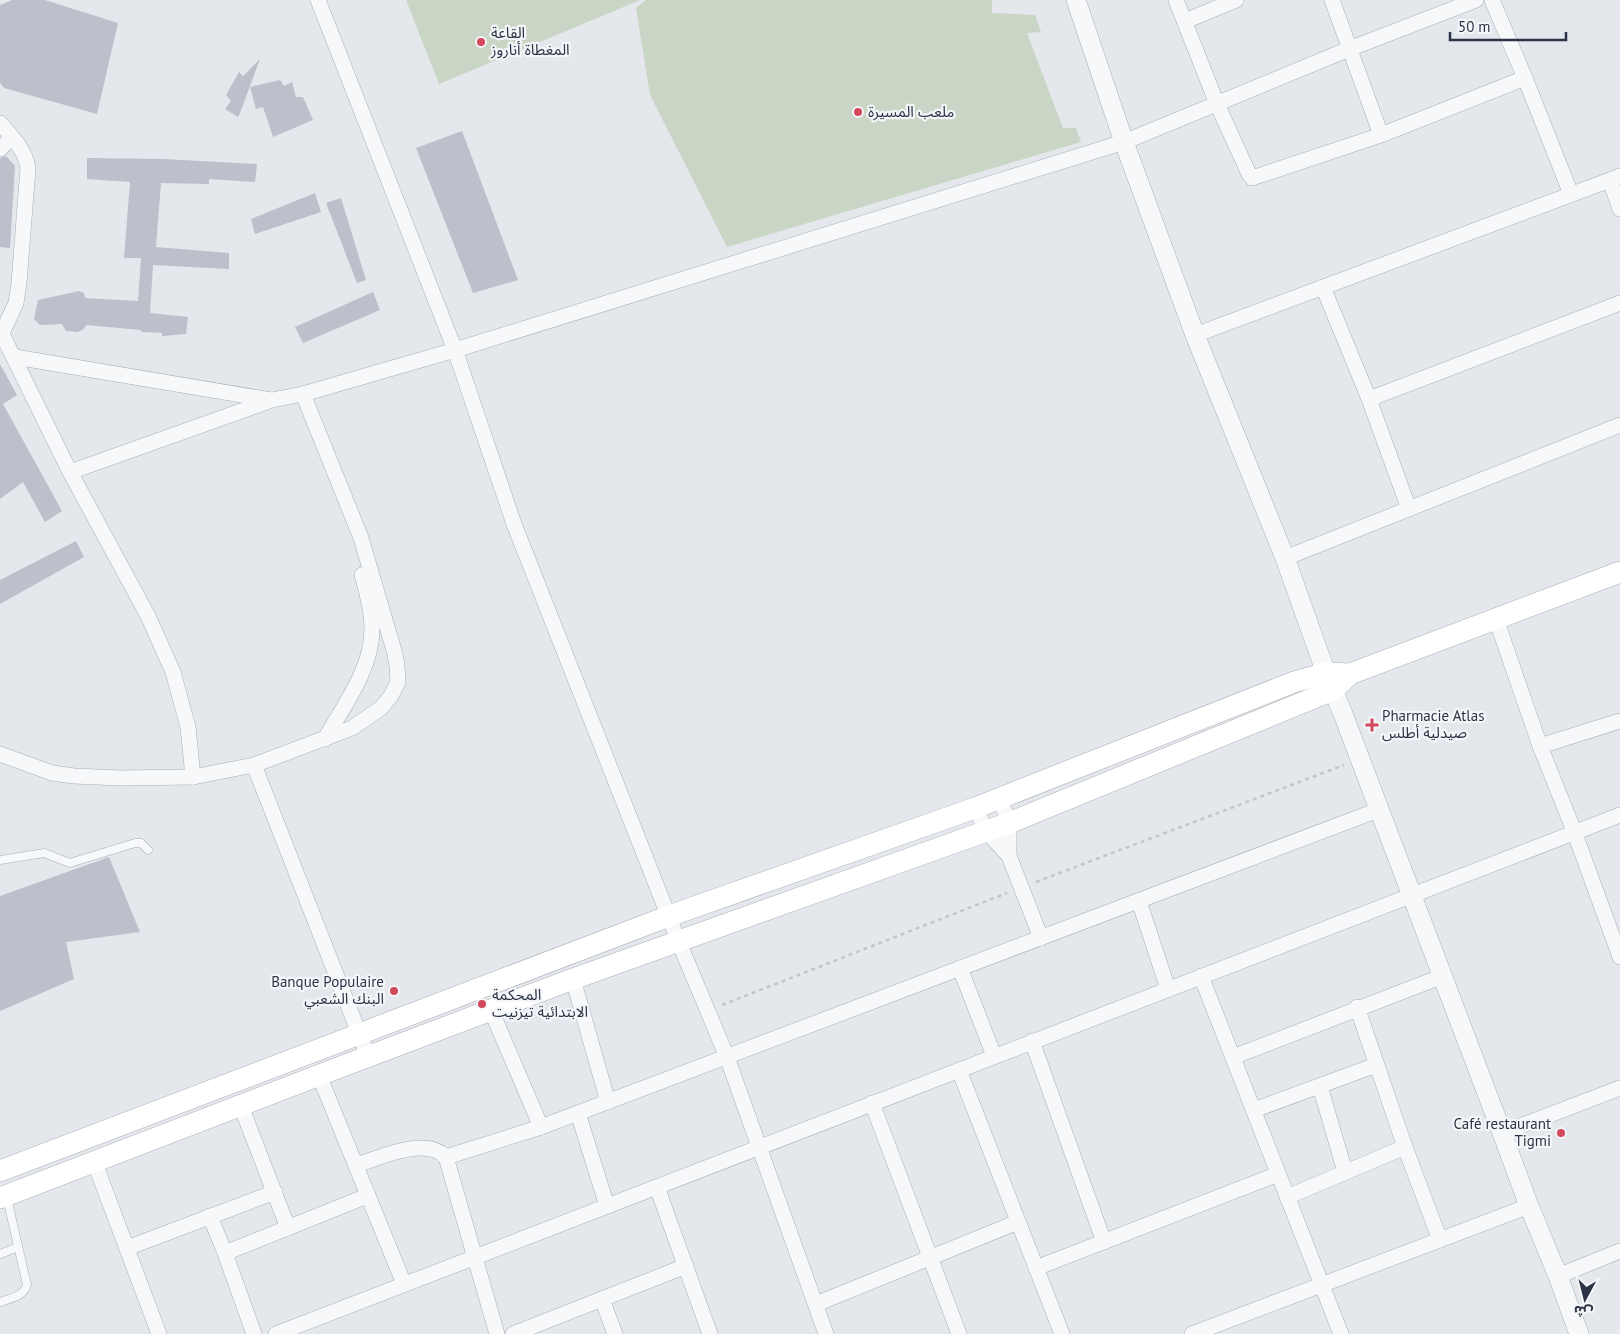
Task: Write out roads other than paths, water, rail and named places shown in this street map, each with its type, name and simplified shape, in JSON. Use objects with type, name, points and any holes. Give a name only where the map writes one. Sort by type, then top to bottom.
[{"type":"main road","points":[[3,1197],[368,1056],[678,940],[1010,823],[1329,681],[1620,572]]},
{"type":"main road","points":[[0,1172],[669,916],[975,808],[1294,682],[1329,681]]},
{"type":"main road","points":[[127,1124],[136,1145]]},
{"type":"main road","points":[[54,1151],[64,1173]]},
{"type":"street","points":[[318,0],[455,350],[514,524],[726,1057],[826,1334]]},
{"type":"street","points":[[1076,0],[1124,142],[1195,335],[1285,558],[1329,681],[1412,894],[1528,1206],[1558,1276],[1579,1334]]},
{"type":"street","points":[[1176,0],[1217,104],[1252,178],[1381,135],[1525,78]]},
{"type":"street","points":[[1184,20],[1236,0]]},
{"type":"street","points":[[1332,0],[1381,135]]},
{"type":"street","points":[[70,472],[272,400],[303,394],[455,350],[1124,142],[1349,49],[1476,0]]},
{"type":"street","points":[[1492,0],[1571,194]]},
{"type":"street","points":[[0,123],[22,149],[28,168],[16,303],[1,331],[70,472],[148,616],[173,672],[188,727],[194,777]]},
{"type":"street","points":[[0,149],[12,137]]},
{"type":"street","points":[[1195,335],[1615,178],[1620,209]]},
{"type":"street","points":[[1323,287],[1369,399],[1409,508]]},
{"type":"street","points":[[1369,399],[1620,303]]},
{"type":"street","points":[[15,357],[272,400]]},
{"type":"street","points":[[0,754],[52,773],[74,776],[120,778],[194,777],[254,765],[325,739],[352,728],[381,708],[391,696],[398,682],[398,666],[361,538],[303,394]]},
{"type":"street","points":[[1285,558],[1620,426]]},
{"type":"street","points":[[325,739],[359,680],[368,655],[372,631],[370,607],[356,552],[361,538]]},
{"type":"street","points":[[1496,619],[1540,746],[1574,831],[1620,957]]},
{"type":"street","points":[[372,631],[388,630]]},
{"type":"street","points":[[1540,746],[1620,721]]},
{"type":"street","points":[[254,765],[368,1056]]},
{"type":"street","points":[[999,797],[1010,823],[1009,856]]},
{"type":"street","points":[[975,808],[986,832],[1009,856],[1041,938]]},
{"type":"street","points":[[446,1157],[541,1127],[1378,810]]},
{"type":"street","points":[[276,1334],[1574,831],[1620,815]]},
{"type":"street","points":[[1139,901],[1168,989]]},
{"type":"street","points":[[960,968],[994,1056]]},
{"type":"street","points":[[1202,976],[1341,1334]]},
{"type":"street","points":[[1233,1056],[1357,1007],[1443,976]]},
{"type":"street","points":[[573,979],[608,1102]]},
{"type":"street","points":[[1357,1007],[1405,1147],[1440,1240]]},
{"type":"street","points":[[491,1010],[541,1127]]},
{"type":"street","points":[[1032,1041],[1104,1242]]},
{"type":"street","points":[[1254,1110],[1376,1065]]},
{"type":"street","points":[[959,1070],[1062,1334]]},
{"type":"street","points":[[319,1075],[404,1284]]},
{"type":"street","points":[[1320,1086],[1345,1172]]},
{"type":"street","points":[[1502,1133],[1620,1088]]},
{"type":"street","points":[[872,1103],[959,1334]]},
{"type":"street","points":[[241,1106],[288,1228]]},
{"type":"street","points":[[578,1113],[607,1206]]},
{"type":"street","points":[[1287,1196],[1405,1147]]},
{"type":"street","points":[[357,1165],[405,1149],[425,1148],[439,1150],[446,1157],[497,1334]]},
{"type":"street","points":[[94,1161],[159,1334]]},
{"type":"street","points":[[1036,1268],[1278,1174]]},
{"type":"street","points":[[657,1187],[710,1334]]},
{"type":"street","points":[[127,1248],[275,1192]]},
{"type":"street","points":[[225,1253],[367,1196]]},
{"type":"street","points":[[1192,1334],[1528,1206]]},
{"type":"street","points":[[210,1216],[254,1334]]},
{"type":"street","points":[[816,1304],[1018,1222]]},
{"type":"street","points":[[1558,1276],[1620,1251]]},
{"type":"street","points":[[513,1334],[534,1330],[602,1299],[686,1266]]},
{"type":"street","points":[[602,1299],[615,1334]]},
{"type":"lane","points":[[0,860],[44,853],[70,863],[135,843],[141,843],[148,850]]},
{"type":"lane","points":[[0,1302],[20,1295],[27,1285],[3,1197]]},
{"type":"lane","points":[[0,1254],[18,1247]]},
{"type":"place","name":"القاعة المغطاة أناروز","points":[[481,42]]},
{"type":"place","name":"ملعب المسيرة","points":[[858,112]]},
{"type":"place","name":"Pharmacie Atlas صيدلية أطلس","points":[[1372,725]]},
{"type":"place","name":"Banque Populaire البنك الشعبي","points":[[394,991]]},
{"type":"place","name":"المحكمة الابتدائية تيزنيت","points":[[482,1004]]},
{"type":"place","name":"Café restaurant Tigmi","points":[[1561,1133]]}]
